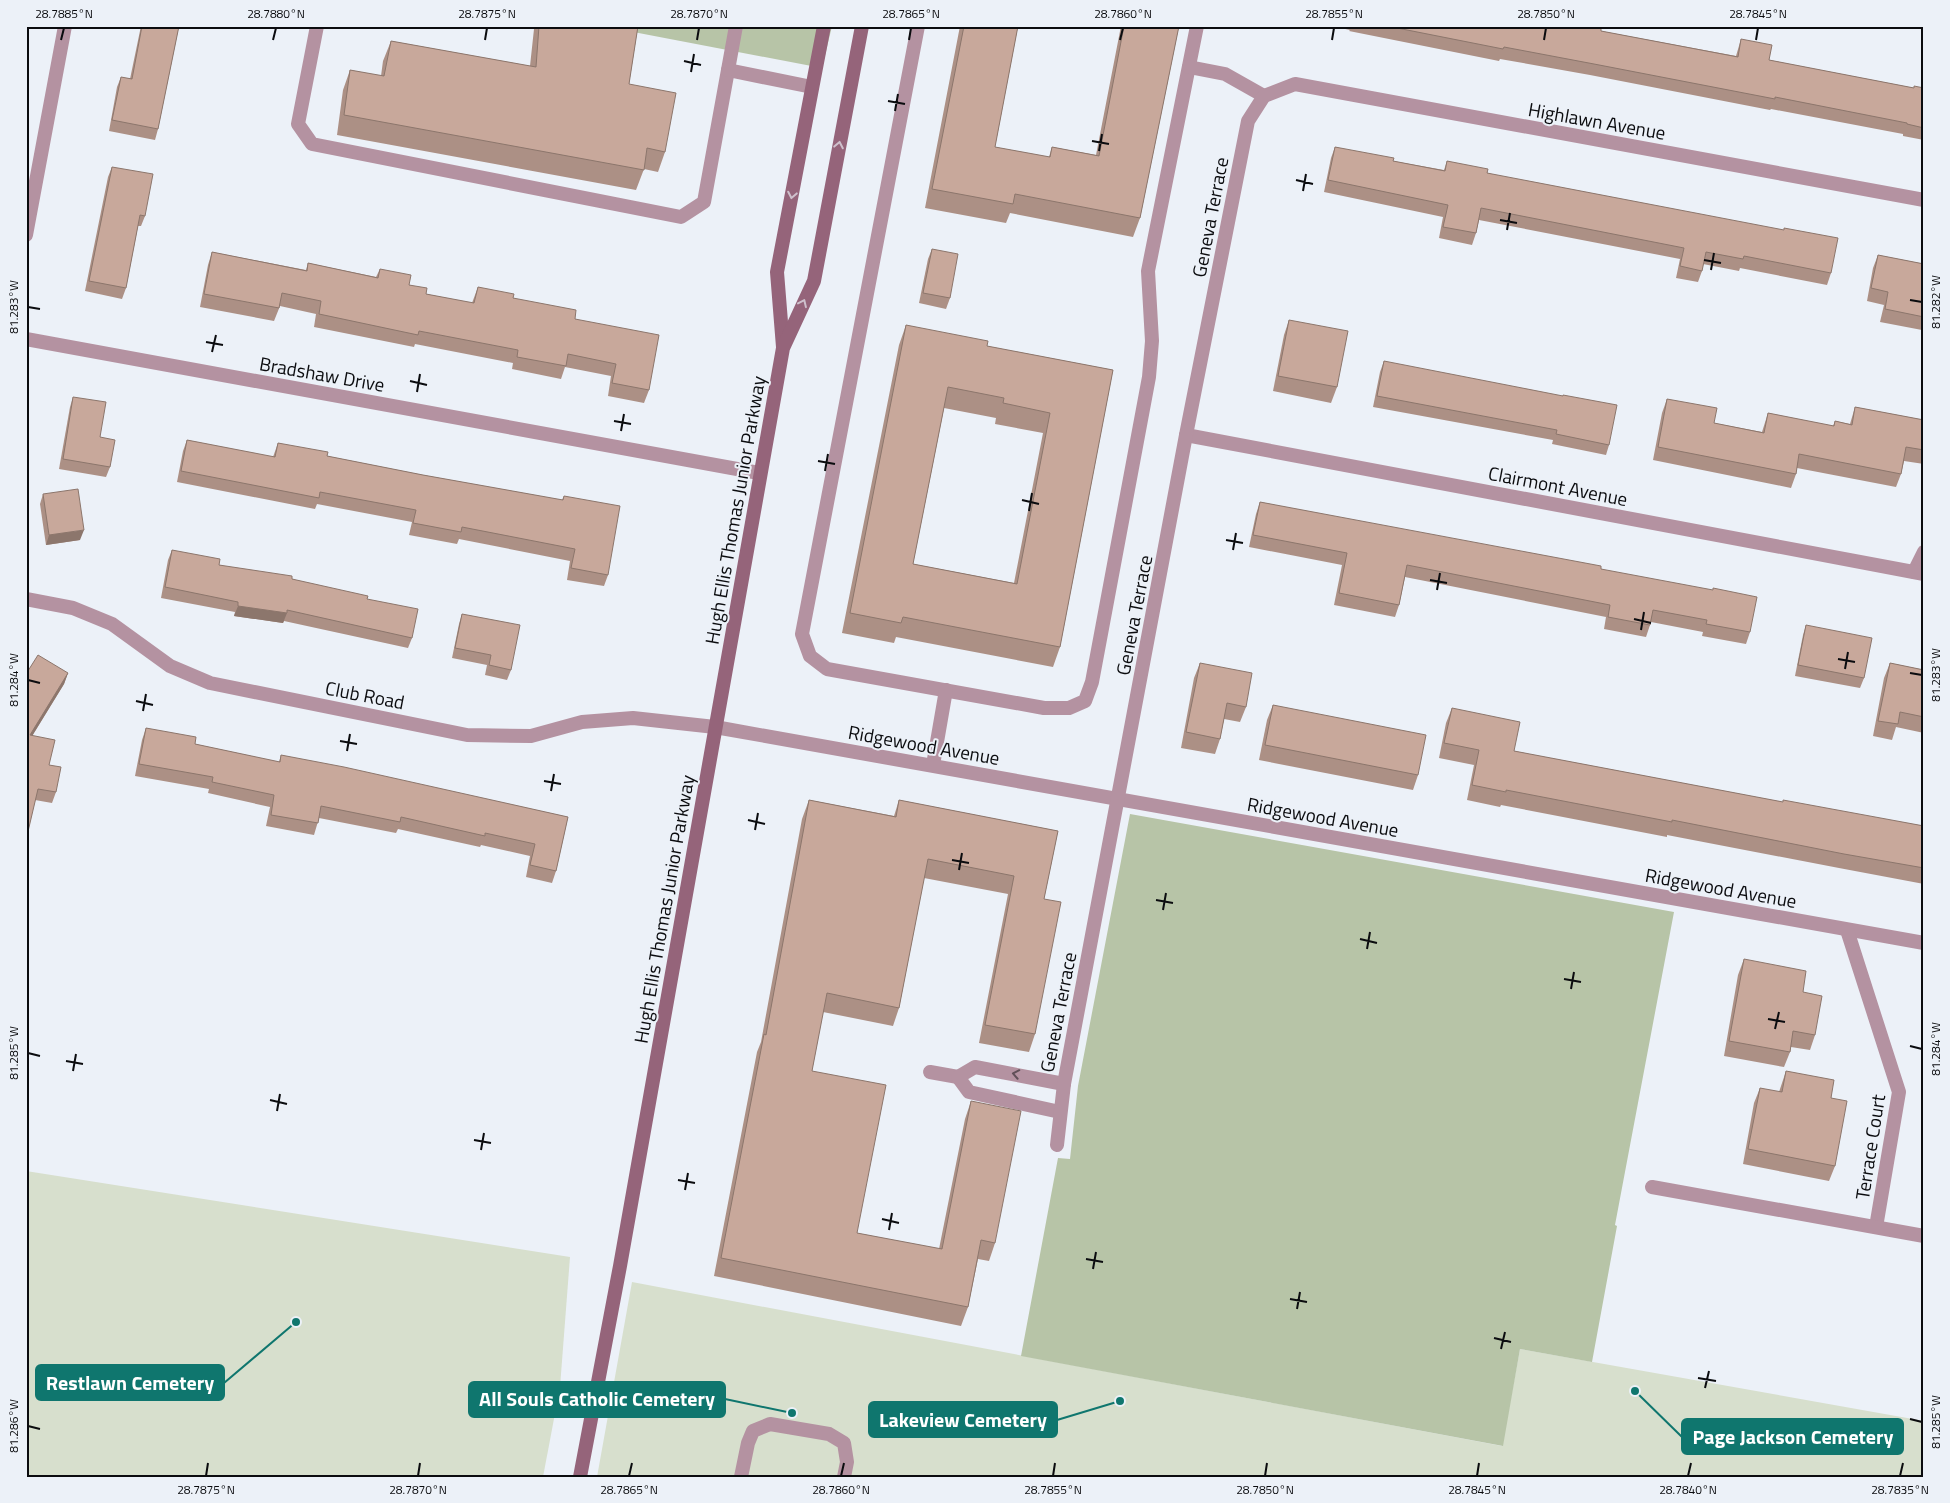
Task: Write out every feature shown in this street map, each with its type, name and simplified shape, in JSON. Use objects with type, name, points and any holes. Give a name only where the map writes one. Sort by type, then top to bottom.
[{"type":"main road","name":"Hugh Ellis Thomas Junior Parkway","points":[[783,348],[777,272],[824,26]]},
{"type":"main road","name":"Hugh Ellis Thomas Junior Parkway","points":[[580,1477],[620,1266],[783,348],[814,281],[862,26]]},
{"type":"street","points":[[26,235],[65,26]]},
{"type":"street","points":[[317,26],[298,124],[312,144],[681,217],[704,202],[736,26]]},
{"type":"street","points":[[918,26],[802,634],[810,656],[827,669],[1044,708],[1069,708],[1084,701],[1092,682],[1149,377],[1152,341],[1148,271],[1197,26]]},
{"type":"street","points":[[1189,68],[1225,74],[1264,96]]},
{"type":"street","points":[[728,70],[812,87]]},
{"type":"street","name":"Highlawn Avenue","points":[[1264,96],[1296,84],[1924,200]]},
{"type":"street","name":"Geneva Terrace","points":[[1057,1145],[1064,1084],[1186,435],[1248,121],[1264,96]]},
{"type":"street","name":"Bradshaw Drive","points":[[26,339],[760,473]]},
{"type":"street","name":"Clairmont Avenue","points":[[1186,435],[1919,573]]},
{"type":"street","points":[[1919,573],[1924,552]]},
{"type":"street","name":"Club Road","points":[[26,599],[73,608],[112,624],[170,666],[210,683],[467,735],[531,736],[582,722],[633,718],[715,727]]},
{"type":"street","points":[[933,766],[946,690]]},
{"type":"street","name":"Ridgewood Avenue","points":[[715,727],[1924,943]]},
{"type":"street","name":"Terrace Court","points":[[1847,930],[1899,1092],[1876,1227]]},
{"type":"street","points":[[930,1072],[958,1077],[975,1067],[1064,1084]]},
{"type":"street","points":[[958,1077],[969,1092],[1060,1112]]},
{"type":"street","name":"Terrace Court","points":[[1652,1188],[1924,1236]]},
{"type":"street","points":[[742,1477],[748,1443],[753,1431],[770,1424],[829,1434],[844,1443],[847,1462],[844,1477]]},
{"type":"green space","points":[[602,26],[832,26],[822,68]]},
{"type":"green space","points":[[1130,814],[1674,912],[1615,1225],[1617,1226],[1592,1362],[1520,1349],[1503,1446],[1021,1356],[1058,1158],[1070,1159],[1078,1086]]},
{"type":"green space","points":[[26,1171],[570,1257],[560,1387],[543,1477],[26,1477]]},
{"type":"green space","points":[[632,1282],[1502,1446],[1520,1349],[1924,1421],[1924,1477],[597,1477]]},
{"type":"building","points":[[142,26],[179,26],[158,129],[112,120],[121,77],[132,79]]},
{"type":"building","points":[[539,26],[638,26],[629,84],[676,93],[665,152],[647,148],[644,170],[344,115],[350,70],[384,76],[391,41],[536,67]]},
{"type":"building","points":[[964,26],[1018,26],[995,147],[1050,157],[1052,147],[1099,156],[1124,26],[1179,26],[1140,218],[1015,194],[1013,204],[932,189]]},
{"type":"building","points":[[1387,26],[1601,26],[1601,31],[1738,57],[1741,39],[1772,45],[1769,60],[1914,88],[1914,86],[1924,88],[1924,128],[1775,97],[1775,99]]},
{"type":"building","points":[[1335,147],[1394,158],[1393,161],[1445,171],[1447,161],[1488,169],[1487,173],[1784,230],[1784,228],[1838,238],[1831,273],[1744,256],[1743,259],[1706,252],[1702,271],[1680,266],[1684,248],[1481,208],[1476,233],[1443,227],[1448,205],[1328,180]]},
{"type":"building","points":[[112,167],[153,174],[145,216],[140,215],[126,288],[89,281]]},
{"type":"building","points":[[932,249],[958,254],[950,298],[923,293]]},
{"type":"building","points":[[212,252],[307,271],[308,263],[378,278],[380,269],[411,275],[409,285],[427,288],[426,294],[474,303],[478,287],[514,294],[513,298],[576,310],[575,319],[659,335],[649,390],[612,383],[616,364],[568,354],[566,366],[517,357],[518,350],[419,331],[418,335],[319,314],[321,301],[282,293],[279,308],[204,294]]},
{"type":"building","points":[[1878,255],[1924,264],[1924,317],[1885,309],[1888,292],[1871,288]]},
{"type":"building","points":[[1289,320],[1348,331],[1337,387],[1278,376]]},
{"type":"building","points":[[906,325],[988,341],[987,346],[1113,370],[1060,647],[903,617],[901,623],[850,613]],"holes":[[[948,387],[1004,398],[1003,403],[1050,413],[1017,584],[913,564]]]},
{"type":"building","points":[[1384,361],[1617,405],[1609,445],[1556,434],[1557,430],[1377,396]]},
{"type":"building","points":[[73,397],[106,402],[100,437],[115,440],[110,467],[63,459]]},
{"type":"building","points":[[1667,399],[1717,408],[1714,423],[1764,433],[1768,413],[1834,426],[1835,421],[1852,425],[1855,407],[1924,420],[1924,450],[1906,447],[1901,474],[1799,454],[1796,474],[1658,447]]},
{"type":"building","points":[[187,440],[275,457],[278,443],[328,452],[327,456],[423,475],[563,500],[564,496],[620,506],[608,575],[571,568],[575,549],[462,527],[461,532],[413,523],[416,510],[320,492],[319,498],[181,471]]},
{"type":"building","points":[[78,489],[84,530],[49,535],[43,494]]},
{"type":"building","points":[[1260,502],[1601,566],[1601,569],[1757,597],[1750,632],[1706,624],[1707,620],[1653,610],[1650,625],[1608,617],[1610,605],[1407,565],[1399,605],[1339,593],[1347,553],[1253,535]]},
{"type":"building","points":[[172,550],[220,559],[219,565],[292,576],[292,579],[368,596],[367,599],[418,609],[412,638],[287,610],[287,613],[238,606],[238,602],[165,587]]},
{"type":"building","points":[[462,614],[520,625],[511,670],[489,665],[491,655],[455,648]]},
{"type":"building","points":[[1806,625],[1872,638],[1864,678],[1798,665]]},
{"type":"building","points":[[38,655],[68,673],[30,735],[55,740],[49,765],[61,767],[56,792],[38,789],[26,840],[26,674]]},
{"type":"building","points":[[1200,663],[1252,673],[1246,707],[1227,703],[1220,739],[1186,732]]},
{"type":"building","points":[[1890,663],[1924,670],[1924,717],[1900,712],[1898,724],[1878,721]]},
{"type":"building","points":[[1273,705],[1426,735],[1418,775],[1265,745]]},
{"type":"building","points":[[1452,708],[1520,722],[1514,751],[1783,802],[1783,800],[1924,826],[1924,868],[1672,820],[1672,822],[1472,785],[1479,750],[1444,743]]},
{"type":"building","points":[[146,728],[196,737],[195,744],[280,762],[281,755],[344,767],[568,817],[556,871],[530,865],[535,844],[485,833],[485,836],[401,817],[400,822],[321,806],[318,823],[271,815],[274,795],[212,782],[213,777],[139,764]]},
{"type":"building","points":[[809,800],[896,817],[899,800],[1058,831],[1044,899],[1061,902],[1035,1034],[985,1025],[1014,876],[928,859],[899,1008],[827,993],[812,1071],[886,1085],[857,1233],[942,1249],[971,1101],[1021,1111],[995,1243],[981,1240],[968,1307],[721,1258],[764,1034],[766,1035]]},
{"type":"building","points":[[1744,959],[1806,971],[1803,992],[1822,996],[1815,1035],[1793,1031],[1790,1052],[1729,1041]]},
{"type":"building","points":[[1786,1071],[1834,1080],[1831,1098],[1847,1101],[1835,1166],[1748,1149],[1760,1088],[1782,1092]]},
{"type":"place","name":"Restlawn Cemetery","points":[[296,1322]]},
{"type":"place","name":"Page Jackson Cemetery","points":[[1635,1391]]},
{"type":"place","name":"Lakeview Cemetery","points":[[1120,1401]]},
{"type":"place","name":"All Souls Catholic Cemetery","points":[[792,1413]]}]
